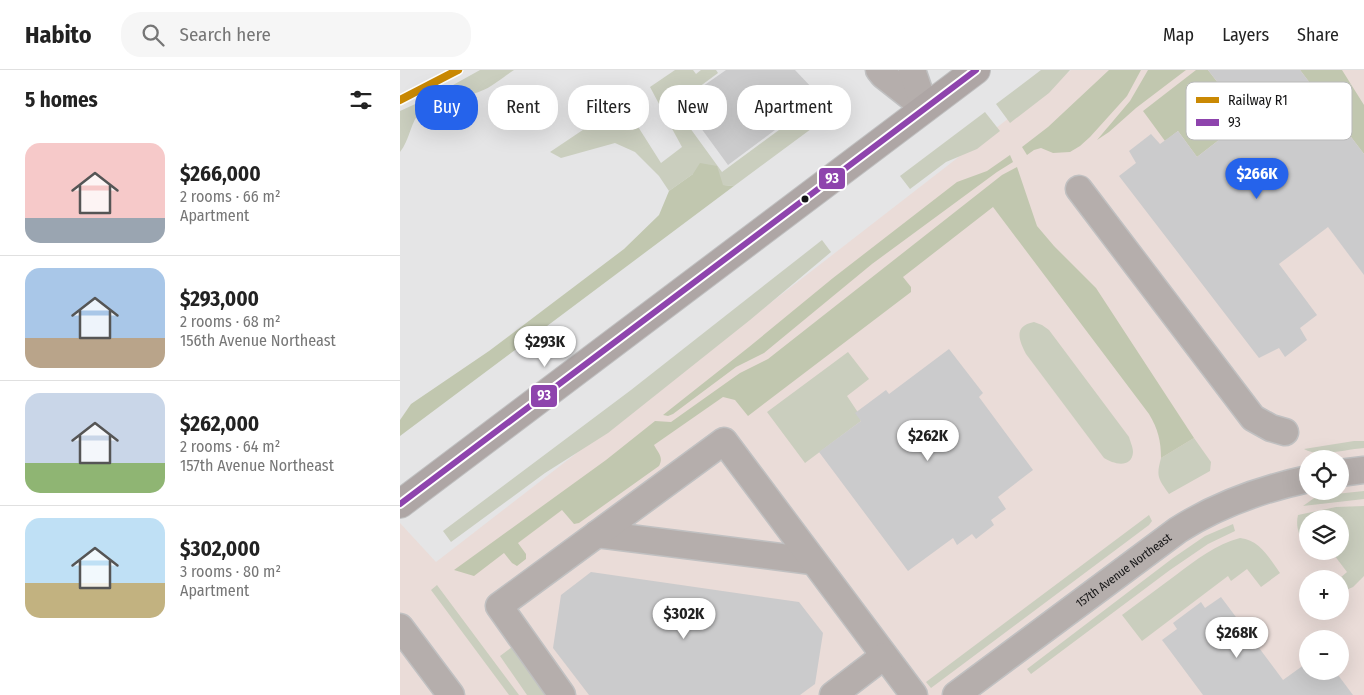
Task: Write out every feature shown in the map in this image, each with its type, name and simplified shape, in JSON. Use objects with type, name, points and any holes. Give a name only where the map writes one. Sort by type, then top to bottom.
[{"type":"main road","points":[[400,504],[976,70]]},
{"type":"street","points":[[879,70],[925,108]]},
{"type":"street","points":[[912,70],[925,108]]},
{"type":"street","points":[[1079,189],[1253,418],[1271,428],[1285,432]]},
{"type":"street","points":[[562,695],[499,606],[724,441],[914,695]]},
{"type":"street","points":[[1349,472],[1364,470]]},
{"type":"street","name":"157th Avenue Northeast","points":[[956,695],[1199,516],[1258,493],[1299,482]]},
{"type":"street","points":[[597,534],[812,560]]},
{"type":"street","points":[[400,627],[451,695]]},
{"type":"street","points":[[833,695],[884,656]]},
{"type":"shaded area","points":[[1071,70],[1364,70],[1364,695],[400,695],[400,523],[436,562]]},
{"type":"green space","points":[[480,70],[514,70],[478,92],[478,85],[453,85]]},
{"type":"green space","points":[[675,70],[693,70],[696,74],[701,70],[716,70],[718,73],[702,85],[659,85],[659,104],[650,87]]},
{"type":"green space","points":[[1041,70],[1070,70],[1049,93],[1010,123],[996,104]]},
{"type":"green space","points":[[1109,70],[1141,70],[1127,96],[1090,137],[1070,152],[1053,153],[1041,148],[1027,155],[1022,147],[1048,127]]},
{"type":"green space","points":[[1148,70],[1186,70],[1097,140],[1130,101]]},
{"type":"green space","points":[[1196,70],[1208,70],[1217,82],[1186,82],[1186,140],[1219,140],[1197,157],[1178,131],[1165,141],[1143,111]]},
{"type":"green space","points":[[1300,70],[1342,70],[1350,82],[1309,82]]},
{"type":"green space","points":[[1352,86],[1364,105],[1364,154],[1352,138]]},
{"type":"green space","points":[[415,104],[415,119],[400,152],[400,111]]},
{"type":"green space","points":[[985,112],[1000,131],[977,149],[946,162],[910,189],[900,176]]},
{"type":"green space","points":[[583,130],[640,130],[661,163],[682,147],[673,130],[691,130],[722,172],[779,130],[810,130],[734,186],[723,185],[693,174],[669,191],[659,176],[635,152],[615,143],[561,158],[550,152]]},
{"type":"green space","points":[[1010,155],[1013,162],[872,264],[764,353],[736,367],[673,414],[663,415],[833,278],[957,182],[987,171]]},
{"type":"green space","points":[[700,163],[717,166],[723,185],[734,186],[400,436],[400,420],[411,404],[489,351],[624,249],[659,215],[669,191],[693,174]]},
{"type":"green space","points":[[1017,167],[1037,226],[1096,288],[1194,438],[1161,458],[1158,435],[1149,414],[993,207],[903,277],[911,287],[911,292],[748,416],[735,400],[723,397],[654,445],[661,458],[659,466],[579,523],[574,524],[562,510],[518,543],[526,554],[526,559],[517,566],[504,553],[474,576],[454,570],[606,460],[655,421],[671,422],[740,373],[768,359],[1002,175]]},
{"type":"green space","points":[[822,240],[831,252],[750,320],[608,433],[545,473],[451,542],[443,531],[631,390]]},
{"type":"green space","points":[[1034,322],[1049,330],[1129,437],[1133,452],[1129,461],[1122,464],[1104,458],[1026,354],[1021,344],[1020,330],[1027,324]]},
{"type":"green space","points":[[848,352],[869,379],[847,396],[861,421],[805,463],[767,412]]},
{"type":"green space","points":[[1194,438],[1211,462],[1210,471],[1169,494],[1158,474],[1161,458]]},
{"type":"green space","points":[[1364,441],[1364,448],[1348,450],[1304,449]]},
{"type":"green space","points":[[1364,491],[1364,499],[1303,506],[1311,500],[1349,500],[1349,493]]},
{"type":"green space","points":[[1364,506],[1364,576],[1349,589],[1349,570],[1345,570],[1338,560],[1349,560],[1349,510],[1322,510],[1336,507]]},
{"type":"green space","points":[[1149,515],[1152,521],[1149,525],[931,688],[926,682]]},
{"type":"green space","points":[[1299,515],[1299,533],[1297,524]]},
{"type":"green space","points":[[1233,524],[1235,531],[1208,544],[1170,570],[1031,674],[1027,669],[1173,558],[1205,536]]},
{"type":"green space","points":[[1240,538],[1247,539],[1259,546],[1280,573],[1261,587],[1247,569],[1231,581],[1228,576],[1142,641],[1122,615],[1206,553]]},
{"type":"green space","points":[[437,585],[519,695],[509,695],[431,590]]},
{"type":"green space","points":[[512,647],[547,695],[527,695],[500,656]]},
{"type":"building","points":[[726,70],[795,70],[809,85],[737,85],[737,130],[775,130],[728,165],[702,130],[727,130],[727,85],[705,85]]},
{"type":"building","points":[[1208,70],[1300,70],[1309,82],[1217,82]]},
{"type":"building","points":[[1178,131],[1197,157],[1219,140],[1352,140],[1352,138],[1364,154],[1364,275],[1328,227],[1279,264],[1317,315],[1300,328],[1307,340],[1285,357],[1279,348],[1259,358],[1119,176],[1136,163],[1129,151],[1151,134],[1160,144]]},
{"type":"building","points":[[949,349],[983,393],[979,397],[1033,470],[998,497],[1006,509],[991,520],[994,525],[976,539],[972,534],[957,545],[953,538],[908,571],[819,452],[861,421],[855,413],[886,390],[889,394]]},
{"type":"building","points":[[591,572],[799,602],[823,633],[815,684],[800,695],[589,695],[553,648],[561,595]]},
{"type":"building","points":[[1221,597],[1283,680],[1299,668],[1299,680],[1342,680],[1353,695],[1203,695],[1162,640],[1177,629],[1173,623],[1201,602],[1205,608]]},
{"type":"rail line","name":"R1","points":[[400,100],[458,70]]},
{"type":"transit line","name":"93","points":[[400,504],[976,70]]}]
